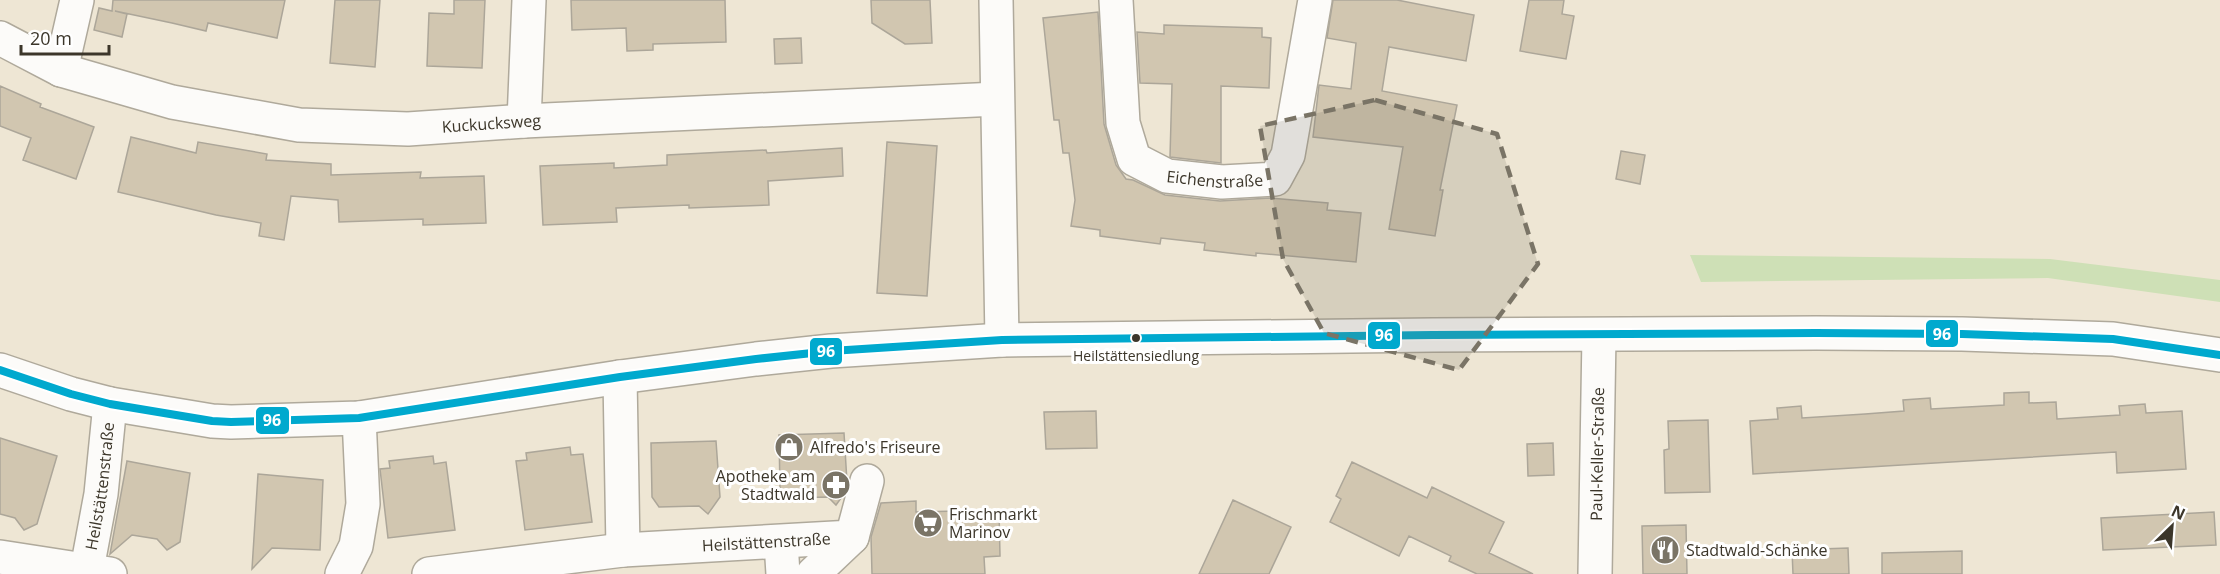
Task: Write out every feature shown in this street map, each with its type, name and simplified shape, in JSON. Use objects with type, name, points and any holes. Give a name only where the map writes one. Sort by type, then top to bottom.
[{"type":"street","points":[[61,70],[77,0]]},
{"type":"street","points":[[524,121],[529,0]]},
{"type":"street","points":[[996,0],[1002,340]]},
{"type":"street","name":"Eichenstraße","points":[[1116,0],[1123,123],[1134,159],[1167,176],[1222,182],[1275,179],[1288,155],[1315,0]]},
{"type":"street","name":"Kuckucksweg","points":[[0,38],[61,70],[172,102],[299,125],[408,129],[524,121],[997,99]]},
{"type":"street","name":"Heilstättenstraße","points":[[0,370],[71,394],[110,404],[212,422],[359,418],[620,377],[831,351],[1002,340],[1827,333],[2113,339],[2220,355]]},
{"type":"street","name":"Paul-Keller-Straße","points":[[1595,574],[1599,335]]},
{"type":"street","points":[[620,377],[623,550]]},
{"type":"street","name":"Heilstättenstraße","points":[[0,557],[98,572],[101,494],[110,404]]},
{"type":"street","points":[[342,574],[356,546],[363,504],[359,418]]},
{"type":"street","name":"Heilstättenstraße","points":[[429,574],[623,550],[852,537],[867,481]]},
{"type":"street","points":[[813,574],[852,537]]},
{"type":"street","points":[[781,542],[783,574]]},
{"type":"highlighted area","points":[[1375,100],[1497,134],[1538,264],[1459,370],[1324,333],[1283,259],[1260,126]]},
{"type":"green space","points":[[1690,255],[2050,259],[2220,280],[2220,302],[2048,278],[1701,282]]},
{"type":"building","points":[[113,0],[285,0],[277,38],[208,23],[206,31],[115,11],[127,14],[122,37],[94,30],[99,8],[112,11]]},
{"type":"building","points":[[335,0],[380,0],[375,67],[330,63]]},
{"type":"building","points":[[454,0],[485,0],[482,68],[427,66],[429,13],[454,14]]},
{"type":"building","points":[[571,0],[725,0],[726,42],[653,44],[653,50],[627,51],[626,28],[572,30]]},
{"type":"building","points":[[871,0],[930,0],[932,43],[905,44],[872,23]]},
{"type":"building","points":[[1333,0],[1397,0],[1474,15],[1466,61],[1389,47],[1382,91],[1457,105],[1440,190],[1443,190],[1435,236],[1389,229],[1403,147],[1313,137],[1319,85],[1351,89],[1356,43],[1327,38]]},
{"type":"building","points":[[1529,0],[1564,0],[1562,14],[1574,16],[1566,59],[1520,51]]},
{"type":"building","points":[[1098,12],[1104,124],[1116,165],[1126,179],[1165,195],[1220,201],[1270,198],[1328,203],[1327,210],[1361,213],[1356,262],[1256,253],[1256,256],[1204,250],[1205,243],[1161,238],[1160,244],[1100,236],[1100,230],[1071,226],[1075,200],[1069,153],[1063,153],[1059,120],[1054,120],[1043,18]]},
{"type":"building","points":[[1164,25],[1262,28],[1262,37],[1271,38],[1269,88],[1221,86],[1221,163],[1170,157],[1172,84],[1140,83],[1137,32],[1164,34]]},
{"type":"building","points":[[801,38],[802,63],[775,64],[774,39]]},
{"type":"building","points":[[0,86],[41,104],[40,107],[94,127],[76,179],[23,160],[31,138],[0,126]]},
{"type":"building","points":[[131,137],[196,153],[198,142],[267,154],[266,160],[331,164],[331,175],[421,172],[420,178],[484,176],[486,223],[423,225],[423,219],[339,222],[338,200],[291,196],[284,240],[259,236],[261,223],[118,192]]},
{"type":"building","points":[[887,142],[937,146],[927,296],[877,293]]},
{"type":"building","points":[[842,148],[843,176],[768,181],[769,205],[616,208],[617,222],[543,225],[540,166],[614,163],[614,168],[667,165],[667,155],[766,150],[767,153]]},
{"type":"building","points":[[1621,151],[1645,155],[1640,184],[1616,179]]},
{"type":"building","points":[[2029,392],[2029,403],[2056,402],[2057,419],[2120,415],[2119,406],[2145,404],[2146,413],[2182,411],[2186,469],[2117,473],[2116,452],[1753,474],[1750,421],[1778,419],[1777,408],[1801,406],[1802,418],[1904,411],[1903,400],[1930,398],[1931,409],[2004,405],[2004,393]]},
{"type":"building","points":[[1096,411],[1097,448],[1046,449],[1044,412]]},
{"type":"building","points":[[1708,420],[1710,492],[1665,493],[1664,450],[1669,449],[1668,421]]},
{"type":"building","points":[[844,433],[847,482],[844,494],[836,505],[828,497],[787,498],[780,489],[779,435]]},
{"type":"building","points":[[0,438],[57,456],[37,524],[24,530],[15,518],[0,514]]},
{"type":"building","points":[[716,441],[720,497],[708,514],[699,506],[659,507],[652,497],[651,443]]},
{"type":"building","points":[[1553,443],[1554,475],[1528,476],[1527,444]]},
{"type":"building","points":[[570,447],[571,455],[583,454],[592,522],[525,530],[516,461],[527,460],[526,453]]},
{"type":"building","points":[[433,456],[434,464],[446,462],[455,530],[388,538],[380,469],[390,468],[389,461]]},
{"type":"building","points":[[127,461],[190,473],[180,542],[167,550],[157,539],[132,535],[110,554]]},
{"type":"building","points":[[1352,462],[1427,498],[1432,487],[1504,522],[1489,553],[1533,574],[1477,574],[1449,561],[1451,556],[1409,536],[1399,556],[1330,522],[1341,499],[1336,496]]},
{"type":"building","points":[[258,474],[323,480],[320,550],[272,548],[252,569]]},
{"type":"building","points":[[1233,500],[1291,527],[1269,574],[1199,574]]},
{"type":"building","points":[[916,501],[916,512],[999,510],[1000,556],[984,557],[985,574],[872,574],[871,537],[881,503]]},
{"type":"building","points":[[2214,512],[2216,545],[2103,550],[2101,518]]},
{"type":"building","name":"Stadtwald-Schänke","points":[[1686,525],[1687,574],[1643,574],[1642,526]]},
{"type":"building","points":[[1848,548],[1849,574],[1793,574],[1792,550]]},
{"type":"building","points":[[1962,551],[1962,574],[1882,574],[1882,553]]},
{"type":"transit line","name":"96","points":[[0,370],[71,394],[110,404],[212,421],[231,422],[359,418],[620,377],[756,359],[831,351],[1002,340],[1433,335],[1962,334],[2113,339],[2220,355]]},
{"type":"place","name":"Heilstättensiedlung","points":[[1136,338]]},
{"type":"place","name":"Alfredo's Friseure","points":[[789,447]]},
{"type":"place","name":"Apotheke am Stadtwald","points":[[836,485]]},
{"type":"place","name":"Frischmarkt Marinov","points":[[928,523]]},
{"type":"place","name":"Stadtwald-Schänke","points":[[1665,550]]}]
